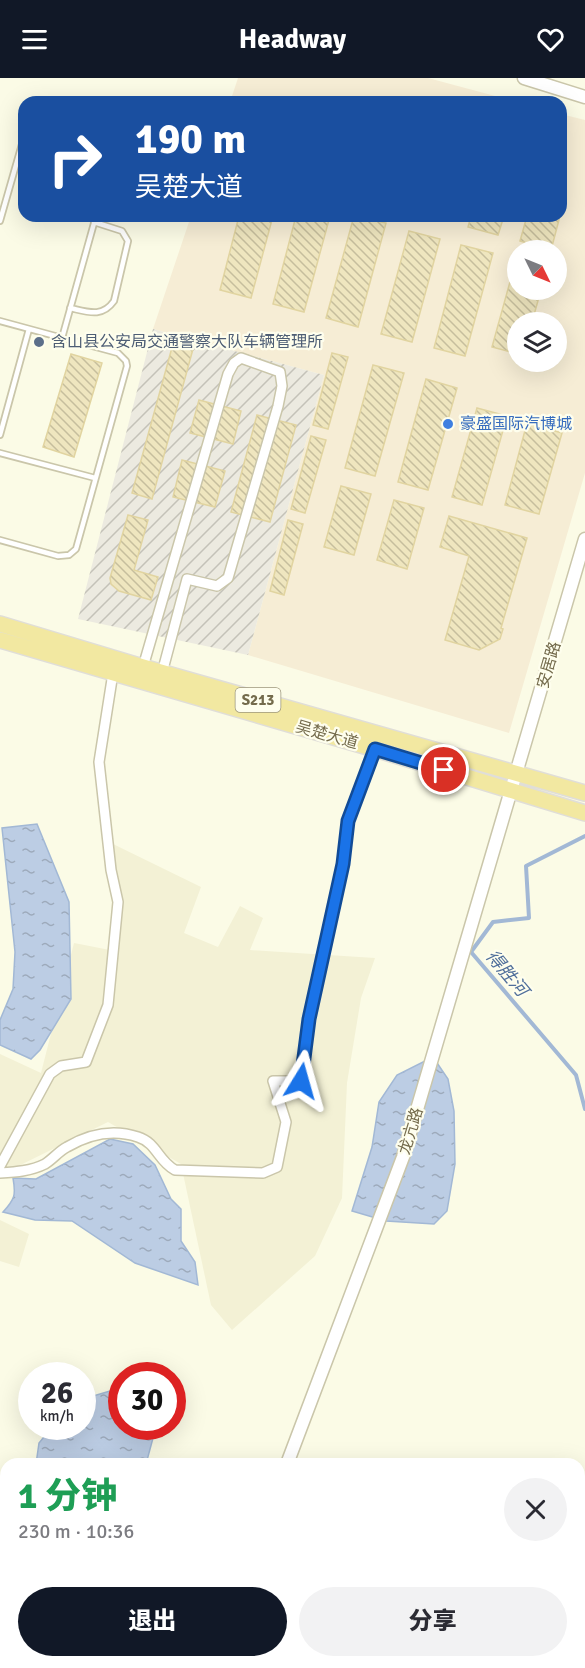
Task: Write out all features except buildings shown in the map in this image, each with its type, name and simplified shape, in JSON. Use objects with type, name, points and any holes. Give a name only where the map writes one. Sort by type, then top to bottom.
[{"type":"highway","name":"吴楚大道","points":[[0,624],[162,673],[585,793]]},
{"type":"highway","name":"吴楚大道","points":[[0,640],[375,749],[585,813]]},
{"type":"street","points":[[524,78],[585,97]]},
{"type":"street","points":[[143,667],[228,374],[234,363],[241,358],[280,372],[282,386],[278,406],[228,578],[217,586],[188,579],[162,673]]},
{"type":"street","name":"安居路","points":[[512,791],[585,539]]},
{"type":"street","points":[[0,1166],[50,1074],[61,1066],[86,1062],[108,1005],[118,902],[111,870],[99,762],[113,674]]},
{"type":"street","points":[[0,1173],[21,1172],[46,1163],[66,1147],[85,1138],[110,1132],[139,1137],[157,1151],[165,1165],[175,1170],[263,1173],[277,1167],[286,1122],[273,1081],[301,1081],[309,1019],[343,864],[348,821],[375,749]]},
{"type":"street","name":"龙亢路","points":[[289,1458],[403,1157],[512,791]]},
{"type":"lane","points":[[0,221],[18,158]]},
{"type":"lane","points":[[62,338],[94,222]]},
{"type":"lane","points":[[70,308],[98,313],[109,308],[114,301],[128,249],[128,241],[122,231],[102,222]]},
{"type":"lane","points":[[0,321],[118,353],[126,361],[127,366],[79,543],[72,553],[58,556],[0,540]]},
{"type":"lane","points":[[0,435],[29,329]]},
{"type":"lane","points":[[0,453],[95,478]]},
{"type":"shaded area","points":[[238,78],[428,78],[495,96],[232,96]]},
{"type":"shaded area","name":"豪盛国际汽博城","points":[[567,116],[585,120],[585,473],[509,733],[248,655],[324,375],[153,329],[189,222],[567,222]]},
{"type":"shaded area","points":[[153,329],[324,375],[248,655],[78,619]]},
{"type":"shaded area","points":[[113,844],[201,887],[184,933],[218,947],[240,906],[263,918],[250,950],[375,958],[361,998],[347,1083],[342,1198],[315,1256],[232,1330],[211,1305],[181,1164],[108,1122],[0,1175],[0,1054],[41,1073],[74,943],[115,951]]},
{"type":"shaded area","points":[[0,1220],[29,1234],[19,1267],[0,1261]]},
{"type":"water","points":[[37,824],[69,902],[71,999],[40,1050],[31,1059],[0,1045],[0,1020],[13,989],[15,952],[2,828]]},
{"type":"water","points":[[433,1057],[448,1079],[454,1111],[455,1164],[447,1211],[434,1224],[386,1221],[352,1211],[372,1147],[379,1102],[397,1075]]},
{"type":"water","points":[[110,1139],[133,1144],[155,1165],[171,1199],[181,1209],[181,1241],[195,1262],[198,1285],[135,1263],[72,1221],[35,1220],[3,1212],[14,1196],[13,1178],[36,1179]]},
{"type":"water","points":[[108,1392],[108,1440],[152,1440],[148,1458],[37,1458],[41,1440],[96,1440],[96,1395]]},
{"type":"waterway","name":"得胜河","points":[[585,836],[526,866],[529,918],[493,922],[471,952],[576,1075],[585,1109]]},
{"type":"place","name":"含山县公安局交通警察大队车辆管理所","points":[[39,342]]},
{"type":"place","name":"豪盛国际汽博城","points":[[448,424]]},
{"type":"route","points":[[301,1081],[309,1019],[343,864],[348,821],[375,749],[444,770]]}]
